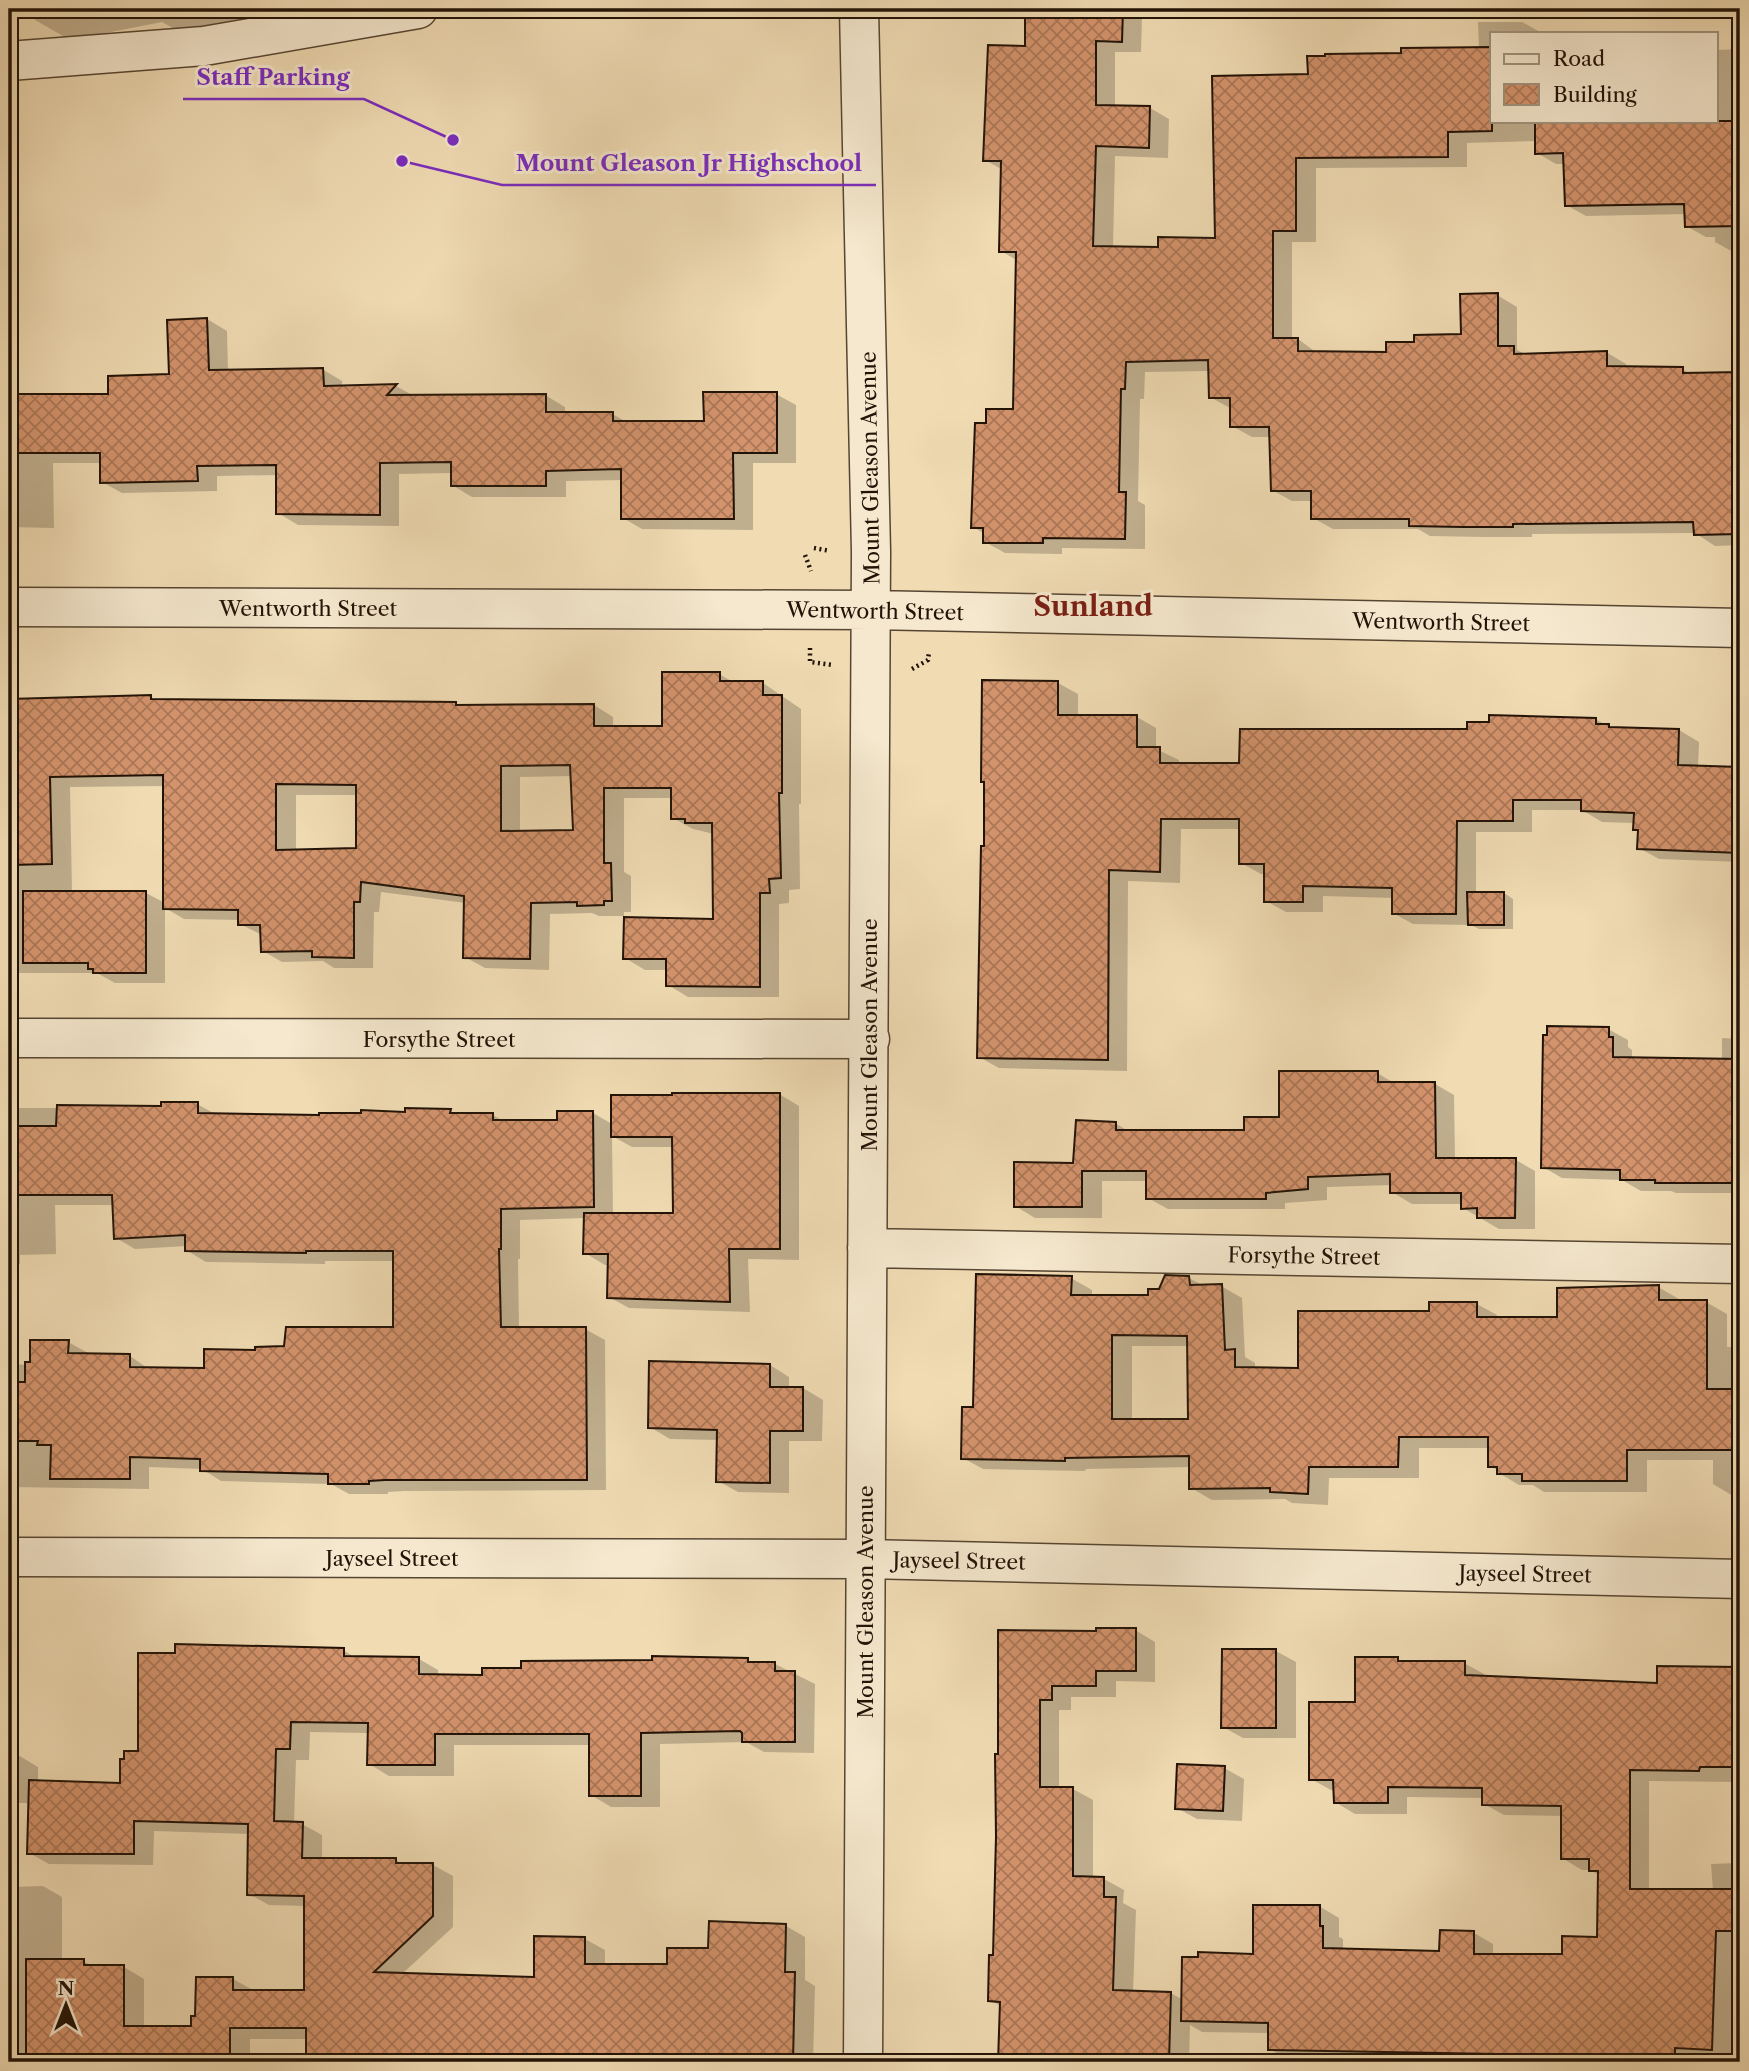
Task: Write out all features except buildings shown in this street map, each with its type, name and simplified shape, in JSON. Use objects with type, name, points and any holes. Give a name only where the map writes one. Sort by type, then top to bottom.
[{"type":"street","points":[[9,61],[204,46],[418,9]]},
{"type":"street","name":"Mount Gleason Avenue","points":[[859,9],[872,610],[863,2062]]},
{"type":"street","name":"Wentworth Street","points":[[9,607],[872,610],[1740,628]]},
{"type":"street","name":"Forsythe Street","points":[[9,1038],[870,1039]]},
{"type":"street","name":"Forsythe Street","points":[[867,1248],[1740,1264]]},
{"type":"street","name":"Jayseel Street","points":[[9,1557],[865,1559],[1740,1578]]},
{"type":"path","points":[[814,548],[832,552]]},
{"type":"path","points":[[805,555],[811,572]]},
{"type":"path","points":[[810,647],[810,662],[832,665]]},
{"type":"path","points":[[908,671],[928,660]]},
{"type":"place","name":"Staff Parking","points":[[453,140]]},
{"type":"place","name":"Mount Gleason Jr Highschool","points":[[402,161]]},
{"type":"district","name":"Sunland","points":[[1093,606]]}]
